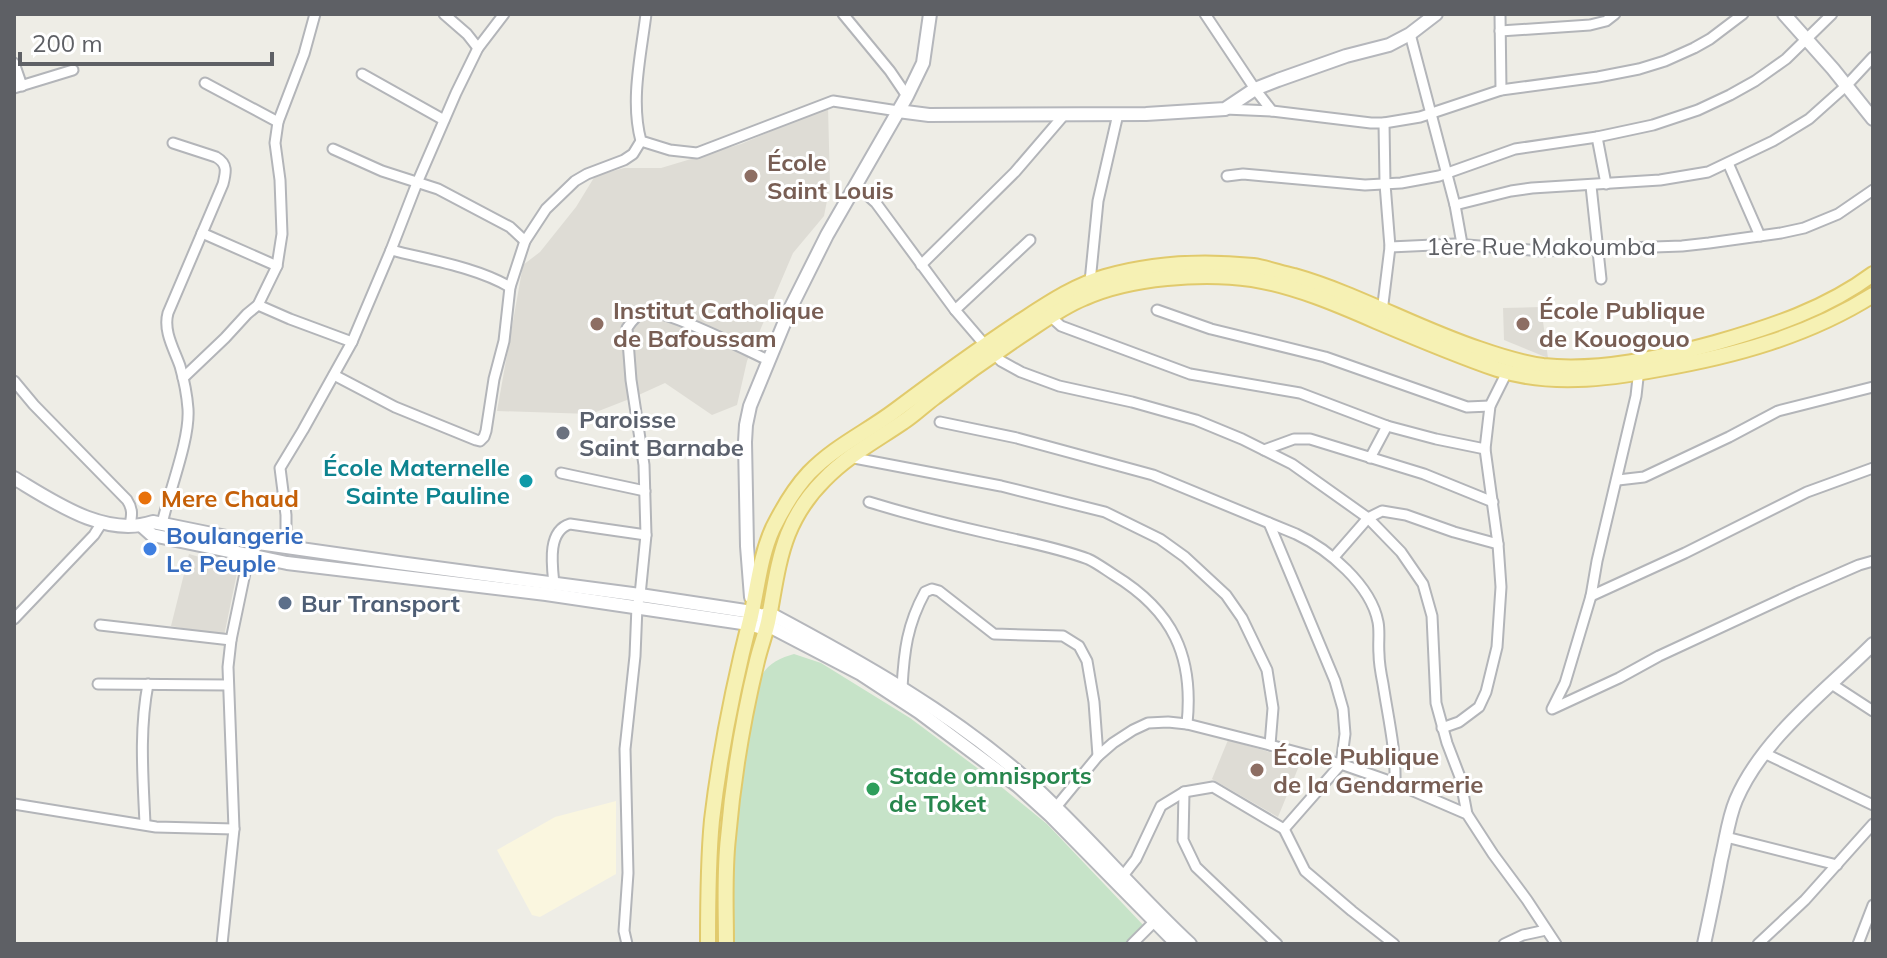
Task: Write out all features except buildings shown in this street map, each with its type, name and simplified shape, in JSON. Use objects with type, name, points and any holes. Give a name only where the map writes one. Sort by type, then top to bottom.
[{"type":"main road","points":[[726,944],[727,841],[736,773],[778,567],[788,534],[799,513],[810,495],[849,457],[904,422],[1047,304],[1076,287],[1105,277],[1155,267],[1207,263],[1260,267],[1319,283],[1381,316],[1550,379],[1594,378],[1769,328],[1844,293],[1873,274]]},
{"type":"main road","points":[[708,944],[712,821],[761,557],[789,498],[828,455],[990,349],[1087,296],[1117,288],[1173,277],[1254,279],[1381,316]]},
{"type":"main road","points":[[1639,367],[1721,357],[1780,340],[1809,329],[1873,295]]},
{"type":"street","points":[[183,378],[258,305],[277,266],[282,234],[275,143],[278,122],[304,54],[315,14]]},
{"type":"street","points":[[444,14],[478,48]]},
{"type":"street","points":[[286,547],[286,515],[280,468],[352,342],[444,120],[478,48],[504,14]]},
{"type":"street","points":[[641,141],[636,107],[646,14]]},
{"type":"street","points":[[843,14],[907,96]]},
{"type":"street","points":[[750,618],[746,425],[750,406],[796,297],[827,235],[923,63],[930,14]]},
{"type":"street","points":[[1205,14],[1272,111]]},
{"type":"street","points":[[1500,14],[1501,90]]},
{"type":"street","points":[[1500,31],[1590,25],[1606,21],[1615,14]]},
{"type":"street","points":[[641,141],[670,150],[697,153],[833,101],[929,115],[1118,114],[1225,109],[1384,123],[1432,114],[1501,90],[1639,69],[1665,61],[1710,39],[1743,14]]},
{"type":"street","points":[[1784,14],[1873,119]]},
{"type":"street","points":[[1227,176],[1243,174],[1365,185],[1428,179],[1515,149],[1597,137],[1662,122],[1730,95],[1773,69],[1832,14]]},
{"type":"street","points":[[1225,109],[1255,89],[1346,56],[1389,45],[1410,34],[1426,17]]},
{"type":"street","points":[[1410,34],[1455,205],[1462,244]]},
{"type":"street","points":[[1455,205],[1511,191],[1690,177],[1708,172],[1773,141],[1809,119],[1873,57]]},
{"type":"street","points":[[14,63],[18,87],[73,70]]},
{"type":"street","points":[[362,74],[444,120]]},
{"type":"street","points":[[205,83],[278,122]]},
{"type":"street","points":[[1090,282],[1098,201],[1118,114]]},
{"type":"street","points":[[921,265],[1015,172],[1064,115]]},
{"type":"street","points":[[1381,316],[1390,247],[1384,123]]},
{"type":"street","points":[[1597,137],[1606,184]]},
{"type":"street","points":[[334,375],[395,407],[480,441],[486,431],[504,341],[510,287],[525,241],[546,209],[575,181],[624,160],[633,154],[641,141]]},
{"type":"street","points":[[162,524],[183,447],[188,412],[183,378],[165,323],[223,184],[226,166],[216,157],[173,143]]},
{"type":"street","points":[[333,149],[382,171],[438,189],[510,227],[525,241]]},
{"type":"street","points":[[1728,163],[1760,236]]},
{"type":"street","points":[[856,185],[876,203],[955,310],[1001,361],[1059,386],[1196,420],[1264,450],[1292,464],[1368,518],[1401,552],[1423,584],[1432,616],[1436,703],[1460,777],[1467,814],[1556,944]]},
{"type":"street","points":[[1591,186],[1601,279]]},
{"type":"street","name":"1ère Rue Makoumba","points":[[1390,247],[1462,244],[1542,251],[1682,246],[1804,228],[1827,220],[1873,190]]},
{"type":"street","points":[[202,233],[277,266]]},
{"type":"street","points":[[955,310],[1030,240]]},
{"type":"street","points":[[391,250],[472,271],[510,287]]},
{"type":"street","points":[[258,305],[352,342]]},
{"type":"street","points":[[1157,310],[1211,329],[1325,357],[1467,407],[1490,406]]},
{"type":"street","points":[[627,944],[624,931],[628,873],[625,749],[646,535],[644,465],[631,380],[627,328],[644,312],[656,312],[768,360]]},
{"type":"street","points":[[1050,316],[1061,326],[1190,374],[1300,393],[1387,426],[1485,449]]},
{"type":"street","points":[[1442,728],[1459,722],[1479,707],[1495,656],[1501,587],[1485,449],[1490,406],[1510,366]]},
{"type":"street","points":[[1639,367],[1636,396],[1591,596],[1565,683],[1552,709],[1797,592],[1873,561]]},
{"type":"street","points":[[14,381],[127,500],[136,526],[152,535],[250,548],[286,547],[554,584],[750,618],[759,627],[768,619]]},
{"type":"street","points":[[1618,480],[1644,477],[1778,411],[1873,387]]},
{"type":"street","points":[[940,422],[1017,438],[1153,475],[1315,543],[1334,557],[1362,589],[1378,622],[1379,658],[1394,755],[1395,783]]},
{"type":"street","points":[[1370,458],[1387,426]]},
{"type":"street","points":[[1264,450],[1302,438],[1424,474],[1493,502]]},
{"type":"street","points":[[849,457],[1001,486],[1105,512],[1150,534],[1185,557],[1226,595],[1242,618],[1267,670],[1273,708],[1270,745]]},
{"type":"street","points":[[1591,596],[1807,492],[1873,468]]},
{"type":"street","points":[[561,473],[645,491]]},
{"type":"street","points":[[14,478],[101,524],[136,526],[153,522],[250,548],[287,563],[639,600]]},
{"type":"street","points":[[869,502],[906,514],[1054,548],[1091,561],[1135,587],[1162,614],[1182,650],[1188,675],[1187,724]]},
{"type":"street","points":[[1334,557],[1368,518],[1382,511],[1498,544]]},
{"type":"street","points":[[1269,523],[1335,681],[1343,709],[1345,734],[1341,764],[1284,829]]},
{"type":"street","points":[[14,619],[101,524]]},
{"type":"street","points":[[554,584],[552,549],[562,526],[570,524],[646,535]]},
{"type":"street","points":[[222,944],[234,829],[228,685],[231,640],[250,548]]},
{"type":"street","points":[[902,688],[912,619],[925,592],[932,589],[939,591],[994,634],[1063,636],[1079,646],[1087,661],[1098,756]]},
{"type":"street","points":[[768,619],[866,666],[984,745],[1024,777],[1157,919],[1190,944]]},
{"type":"street","points":[[768,619],[908,705],[1053,811],[1122,877],[1177,944]]},
{"type":"street","points":[[100,625],[231,640]]},
{"type":"street","points":[[1704,944],[1735,802],[1748,778],[1764,753],[1830,683],[1873,644]]},
{"type":"street","points":[[1830,683],[1873,711]]},
{"type":"street","points":[[98,684],[228,685]]},
{"type":"street","points":[[145,824],[141,753],[142,717],[148,684]]},
{"type":"street","points":[[1053,811],[1098,756],[1113,743],[1148,723],[1168,722],[1187,724],[1341,764],[1467,814]]},
{"type":"street","points":[[1764,753],[1873,805]]},
{"type":"street","points":[[1122,877],[1136,859],[1161,806],[1184,792],[1213,787],[1284,829],[1305,871],[1394,944]]},
{"type":"street","points":[[1184,792],[1183,840],[1196,867],[1277,944]]},
{"type":"street","points":[[14,804],[156,827],[234,829]]},
{"type":"street","points":[[1758,944],[1805,900],[1873,824]]},
{"type":"street","points":[[1726,837],[1837,865]]},
{"type":"street","points":[[1858,944],[1873,905]]},
{"type":"street","points":[[1132,944],[1157,919]]},
{"type":"street","points":[[1504,944],[1523,935],[1546,930]]},
{"type":"shaded area","points":[[828,107],[830,185],[824,216],[793,253],[747,361],[737,405],[712,415],[665,383],[591,414],[497,411],[523,265],[540,252],[576,207],[595,176],[624,168],[661,168],[741,144]]},
{"type":"shaded area","name":"École Publique de Kouogouo","points":[[1541,307],[1548,358],[1504,340],[1503,308]]},
{"type":"shaded area","points":[[189,554],[238,568],[224,636],[171,626]]},
{"type":"shaded area","name":"École Publique de la Gendarmerie","points":[[1228,740],[1301,761],[1278,817],[1212,779]]},
{"type":"shaded area","points":[[616,801],[616,874],[540,917],[532,915],[497,850],[555,817]]},
{"type":"green space","name":"Stade omnisports de Toket","points":[[794,654],[821,663],[910,718],[988,776],[1047,824],[1145,927],[1126,944],[730,944],[734,848],[755,696],[766,669]]},
{"type":"place","name":"École Saint Louis","points":[[751,176]]},
{"type":"place","name":"Institut Catholique de Bafoussam","points":[[597,324]]},
{"type":"place","name":"École Publique de Kouogouo","points":[[1523,324]]},
{"type":"place","name":"Paroisse Saint Barnabe","points":[[563,433]]},
{"type":"place","name":"École Maternelle Sainte Pauline","points":[[526,481]]},
{"type":"place","name":"Mere Chaud","points":[[145,498]]},
{"type":"place","name":"Boulangerie Le Peuple","points":[[150,549]]},
{"type":"place","name":"Bur Transport","points":[[285,603]]},
{"type":"place","name":"École Publique de la Gendarmerie","points":[[1257,770]]},
{"type":"place","name":"Stade omnisports de Toket","points":[[873,789]]}]
